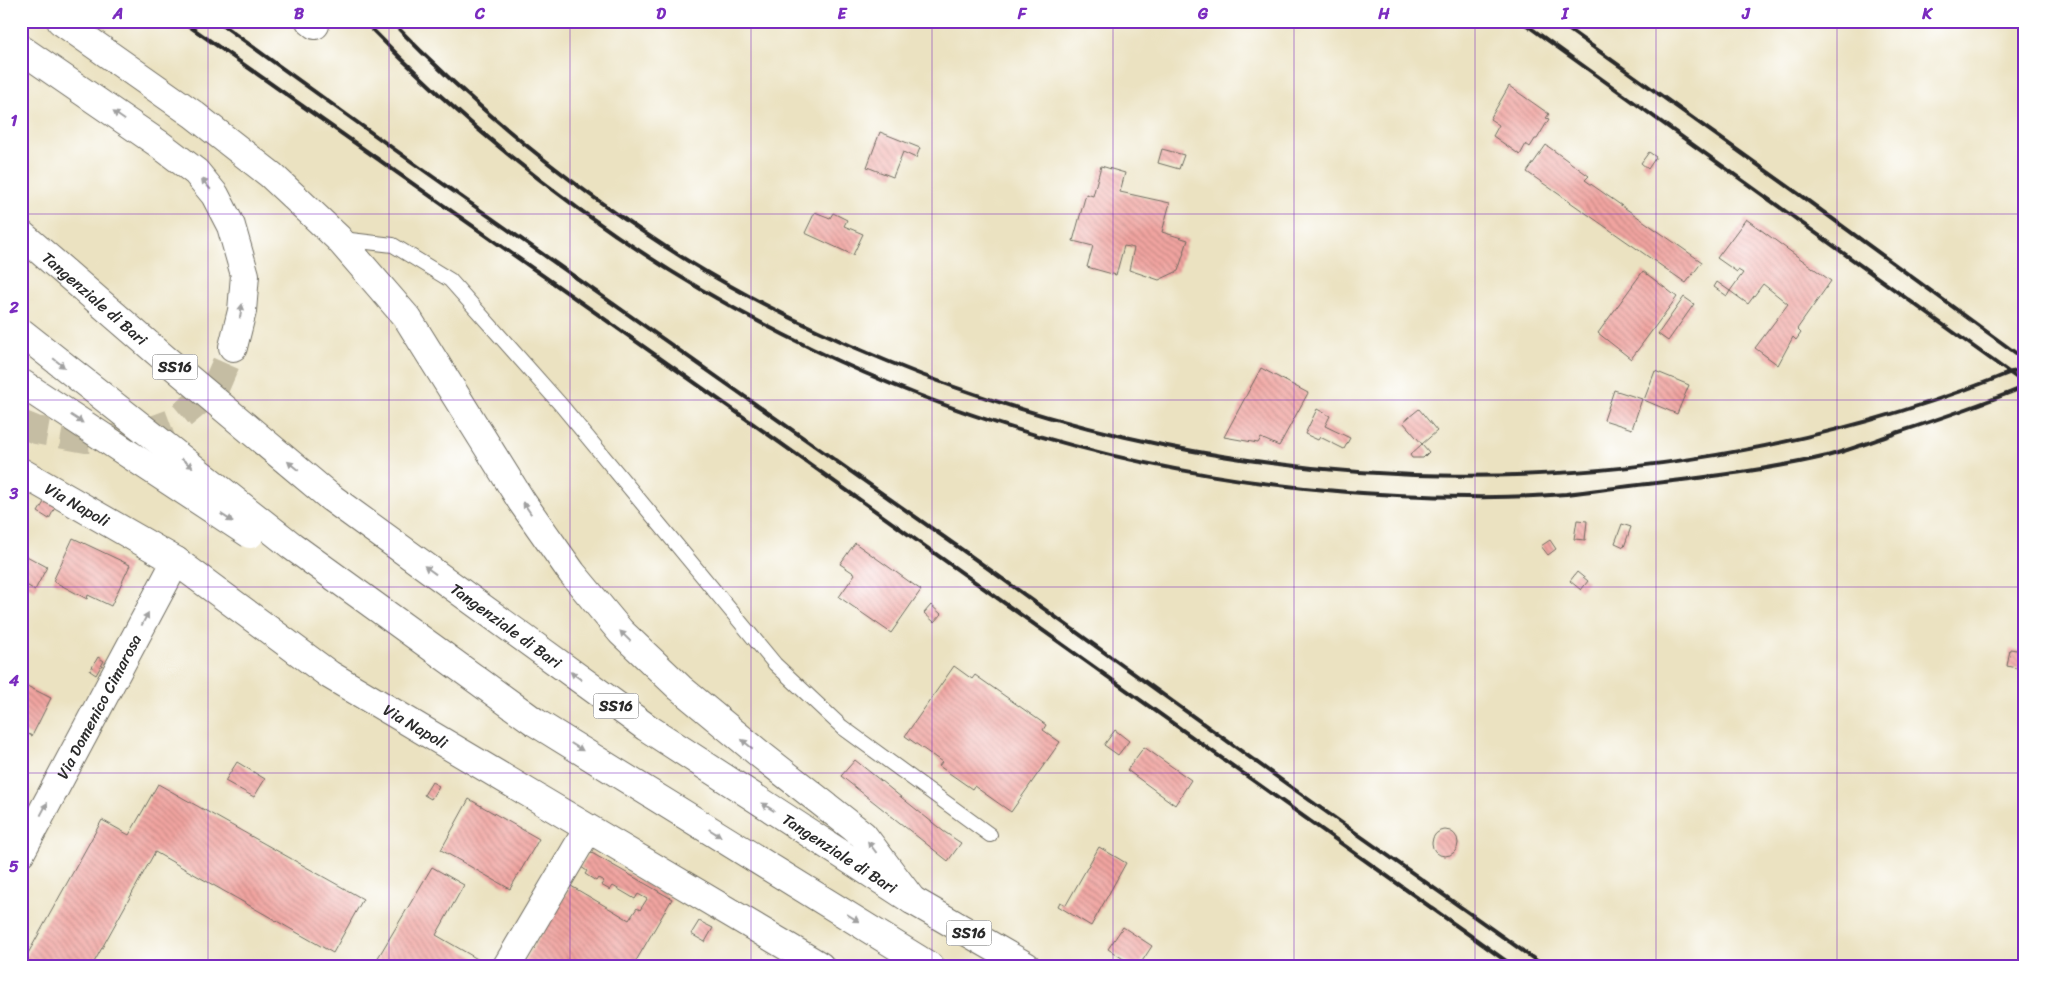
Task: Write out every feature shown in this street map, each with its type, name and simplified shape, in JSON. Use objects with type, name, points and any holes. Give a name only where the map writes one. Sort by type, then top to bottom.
[{"type":"main road","points":[[61,21],[193,114],[264,168],[338,238],[408,319],[522,502],[572,573],[621,632],[680,688],[761,755],[863,835],[912,900]]},
{"type":"main road","points":[[21,49],[159,144],[196,172],[215,195],[231,226],[245,275],[242,310],[233,347]]},
{"type":"main road","name":"Tangenziale di Bari","points":[[21,234],[164,358],[330,497],[646,727],[912,900],[1026,966]]},
{"type":"main road","points":[[21,332],[292,546],[535,722]]},
{"type":"main road","points":[[21,383],[535,722],[929,966]]},
{"type":"main road","name":"Via Napoli","points":[[21,472],[176,561],[330,675],[820,966]]},
{"type":"main road","name":"Via Domenico Cimarosa","points":[[21,852],[176,561]]},
{"type":"main road","points":[[507,966],[588,829]]},
{"type":"lane","points":[[338,238],[392,245],[450,280],[561,405],[775,664],[842,727],[990,835]]},
{"type":"building","points":[[1509,86],[1549,114],[1546,118],[1549,119],[1537,139],[1535,139],[1530,147],[1526,144],[1520,155],[1493,136],[1499,125],[1490,119]]},
{"type":"building","points":[[880,132],[920,148],[916,158],[903,152],[893,177],[867,167]]},
{"type":"building","points":[[1546,145],[1589,176],[1585,180],[1702,262],[1686,283],[1527,172]]},
{"type":"building","points":[[1162,149],[1184,155],[1179,169],[1158,163]]},
{"type":"building","points":[[1649,152],[1656,157],[1648,169],[1641,163]]},
{"type":"building","points":[[1101,166],[1125,173],[1120,192],[1170,203],[1162,232],[1188,240],[1178,271],[1159,280],[1129,270],[1134,248],[1124,246],[1116,275],[1087,267],[1093,246],[1073,241],[1086,194],[1093,196]]},
{"type":"building","points":[[815,212],[830,218],[833,213],[847,220],[844,226],[863,234],[853,255],[805,233]]},
{"type":"building","points":[[1746,219],[1831,281],[1797,329],[1801,333],[1796,340],[1793,337],[1778,365],[1755,348],[1788,304],[1763,284],[1748,304],[1730,291],[1743,273],[1738,270],[1737,272],[1717,258]]},
{"type":"building","points":[[1643,271],[1677,297],[1631,359],[1598,333]]},
{"type":"building","points":[[1717,282],[1730,291],[1727,296],[1714,287]]},
{"type":"building","points":[[1684,297],[1694,304],[1668,341],[1658,334]]},
{"type":"building","points":[[1261,368],[1308,393],[1279,446],[1261,438],[1258,443],[1224,437]]},
{"type":"building","points":[[1655,371],[1689,385],[1677,414],[1644,400]]},
{"type":"building","points":[[1614,390],[1642,399],[1632,429],[1604,420]]},
{"type":"building","points":[[1317,409],[1330,416],[1325,426],[1350,438],[1344,449],[1320,437],[1318,440],[1305,434]]},
{"type":"building","points":[[1419,409],[1437,431],[1422,444],[1403,422]]},
{"type":"building","points":[[1422,444],[1429,452],[1423,458],[1412,458],[1410,455]]},
{"type":"building","points":[[49,494],[59,500],[49,519],[38,512]]},
{"type":"building","points":[[1577,520],[1587,521],[1585,540],[1574,539]]},
{"type":"building","points":[[1622,524],[1631,527],[1624,547],[1615,543]]},
{"type":"building","points":[[73,538],[130,565],[111,606],[88,595],[87,599],[53,581]]},
{"type":"building","points":[[1550,540],[1556,549],[1548,555],[1541,546]]},
{"type":"building","points":[[855,543],[921,590],[891,633],[839,597],[855,574],[840,564]]},
{"type":"building","points":[[21,553],[47,567],[35,590],[21,582]]},
{"type":"building","points":[[1577,572],[1588,581],[1581,590],[1570,581]]},
{"type":"building","points":[[931,605],[941,614],[934,622],[924,613]]},
{"type":"building","points":[[2010,649],[2023,651],[2020,669],[2007,666]]},
{"type":"building","points":[[98,657],[104,661],[96,675],[90,671]]},
{"type":"building","points":[[954,666],[972,679],[975,675],[1046,725],[1043,730],[1060,742],[1011,812],[974,786],[972,789],[939,766],[942,762],[905,736]]},
{"type":"building","points":[[21,683],[51,698],[32,736],[21,730]]},
{"type":"building","points":[[1115,730],[1129,741],[1118,755],[1104,745]]},
{"type":"building","points":[[1144,747],[1191,780],[1175,805],[1127,770]]},
{"type":"building","points":[[855,760],[943,831],[961,843],[948,861],[841,776]]},
{"type":"building","points":[[237,762],[265,779],[254,797],[225,781]]},
{"type":"building","points":[[432,782],[439,786],[431,799],[424,795]]},
{"type":"building","points":[[158,784],[363,899],[333,953],[155,852],[92,966],[21,966],[102,820],[129,835]]},
{"type":"building","points":[[469,799],[539,839],[510,889],[441,850]]},
{"type":"building","points":[[1445,830],[1454,834],[1458,843],[1454,852],[1445,856],[1436,852],[1432,843],[1436,834]]},
{"type":"building","points":[[1099,847],[1126,863],[1091,926],[1058,906],[1060,902],[1066,905]]},
{"type":"building","points":[[590,852],[672,899],[633,966],[522,966],[571,886],[629,920],[637,908],[640,910],[647,899],[638,894],[635,899],[613,886],[610,890],[601,885],[604,881],[598,878],[596,881],[585,874],[587,871],[581,867]]},
{"type":"building","points":[[432,867],[464,885],[436,935],[486,964],[485,966],[373,966]]},
{"type":"building","points":[[699,921],[713,928],[705,942],[691,934]]},
{"type":"building","points":[[1123,927],[1152,946],[1139,966],[1134,966],[1108,949]]},
{"type":"tunnel","points":[[21,424],[36,430],[86,439],[131,438],[174,422],[215,388],[233,347]]},
{"type":"railway","points":[[182,21],[769,435],[1513,966]]},
{"type":"railway","points":[[217,21],[412,162],[968,554],[1291,787],[1544,966]]},
{"type":"railway","points":[[364,21],[466,119],[576,207],[691,283],[812,349],[939,403],[1071,445],[1207,475],[1348,492],[1402,495],[1512,497],[1566,494],[1715,476],[1827,456],[1944,417],[2024,387]]},
{"type":"railway","points":[[391,21],[460,88],[532,150],[608,208],[688,261],[736,289],[836,339],[887,361],[1024,410],[1166,446],[1310,468],[1455,476],[1601,470],[1745,450],[1886,416],[2024,367]]},
{"type":"railway","points":[[1521,21],[2024,383]]},
{"type":"railway","points":[[1557,21],[1800,195],[2024,359]]}]
